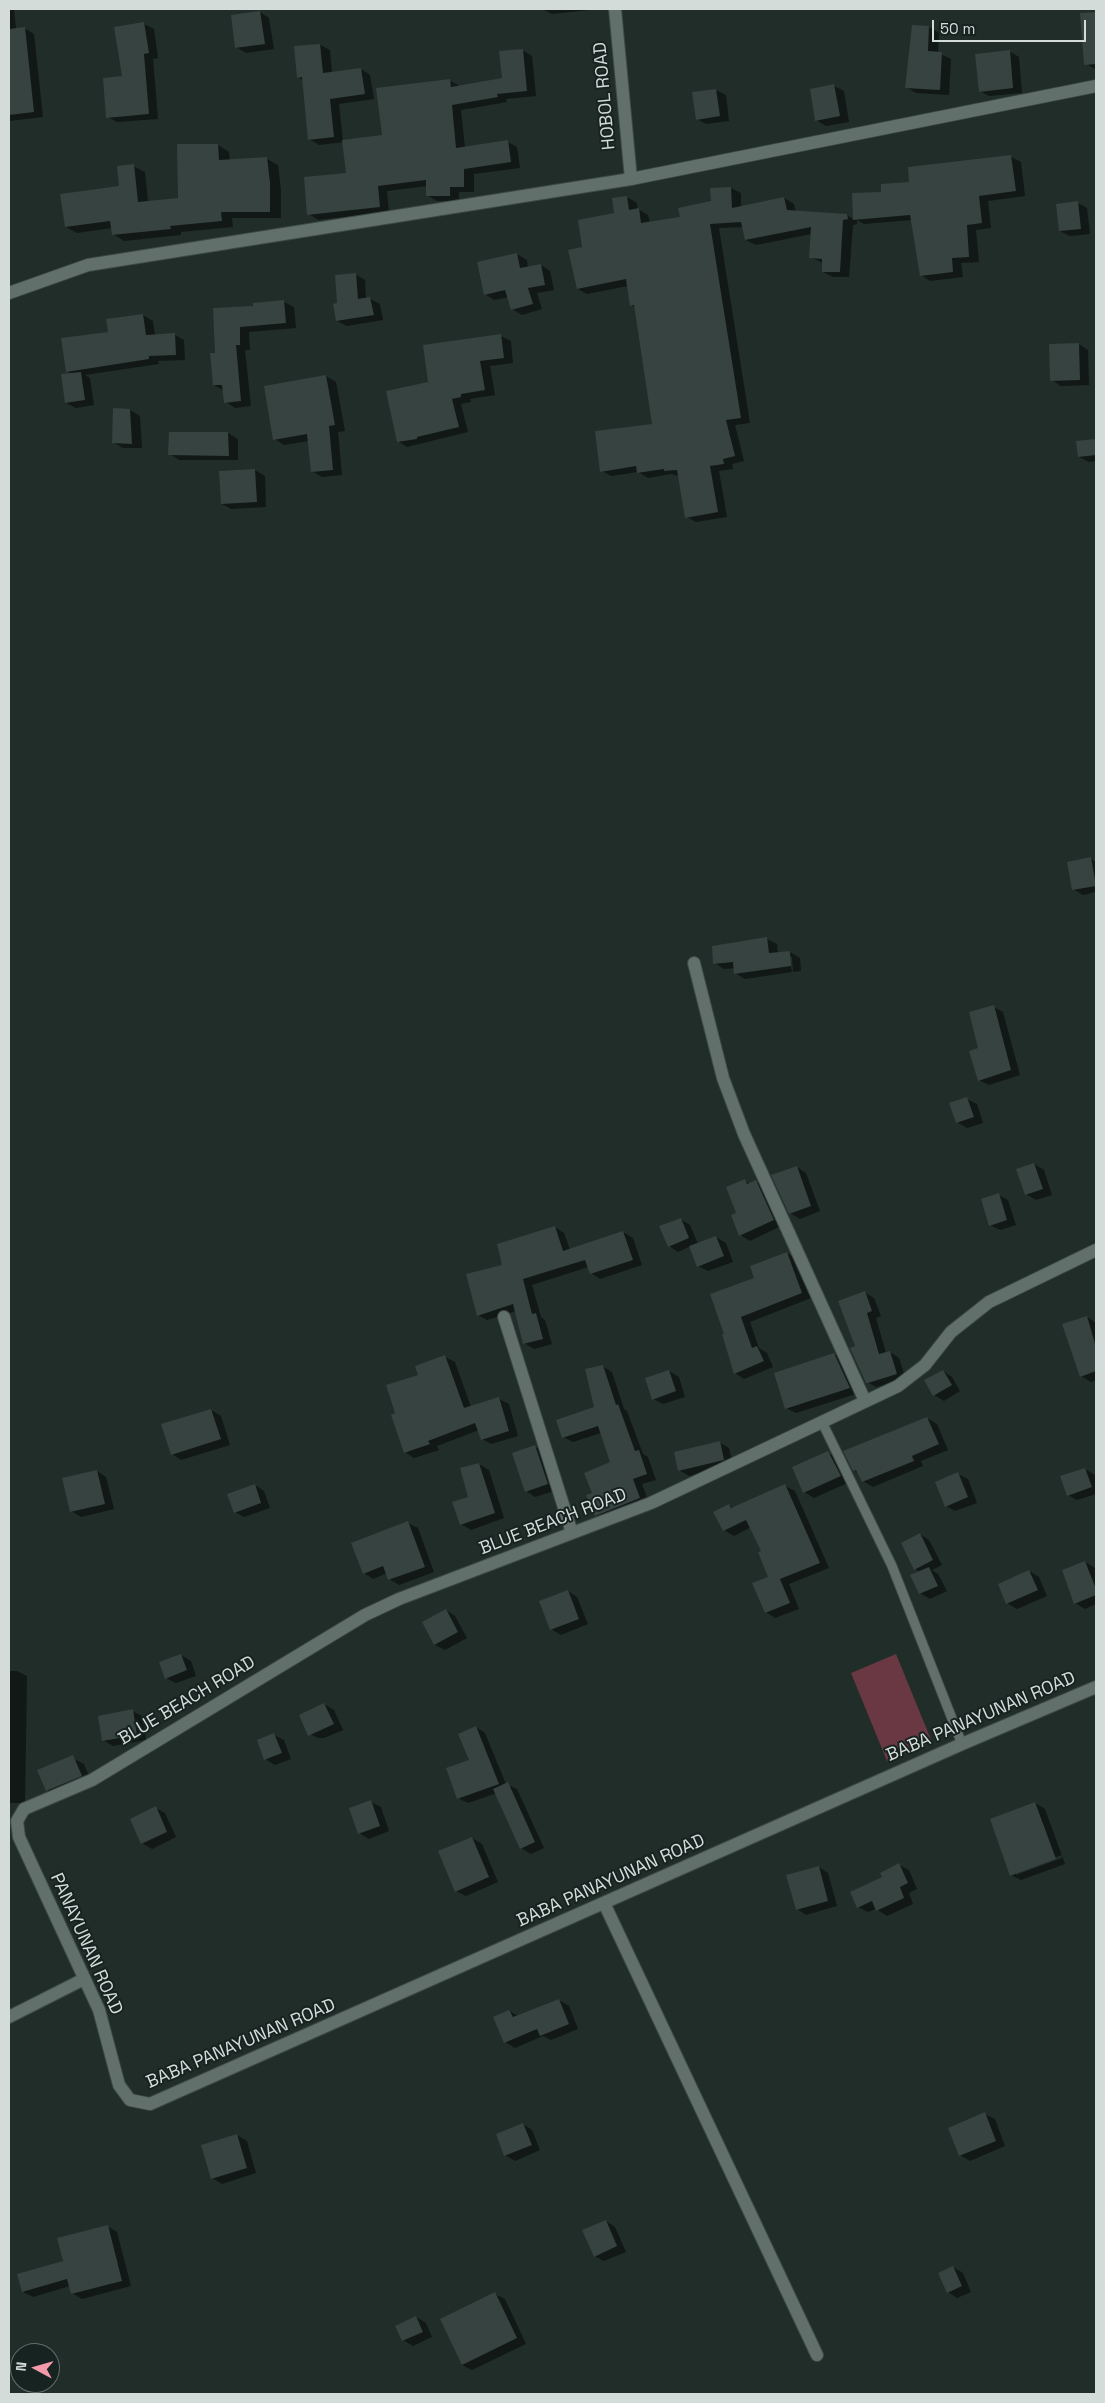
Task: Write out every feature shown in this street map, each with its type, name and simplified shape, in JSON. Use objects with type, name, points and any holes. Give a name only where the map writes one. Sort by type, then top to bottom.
[{"type":"street","name":"HOBOL ROAD","points":[[615,9],[631,179]]},
{"type":"street","points":[[9,293],[88,265],[631,179],[1096,86]]},
{"type":"street","points":[[694,963],[723,1078],[744,1134],[865,1401]]},
{"type":"street","name":"BLUE BEACH ROAD","points":[[17,1821],[24,1809],[92,1780],[365,1615],[399,1599],[651,1503],[898,1386],[925,1365],[951,1332],[989,1302],[1096,1250]]},
{"type":"street","points":[[504,1317],[572,1533]]},
{"type":"street","name":"BABA PANAYUNAN ROAD","points":[[139,2103],[150,2104],[164,2100],[962,1744],[1096,1687]]},
{"type":"street","name":"PANAYUNAN ROAD","points":[[17,1821],[19,1837],[98,2010],[119,2085],[130,2100],[139,2103]]},
{"type":"street","points":[[604,1903],[817,2355]]},
{"type":"street","points":[[9,2017],[84,1979]]},
{"type":"lane","points":[[822,1422],[892,1566],[962,1744]]},
{"type":"shaded area","points":[[896,1654],[932,1742],[887,1761],[851,1673]]},
{"type":"building","points":[[260,11],[265,44],[235,48],[231,15]]},
{"type":"building","points":[[1096,12],[1096,64],[1084,65],[1080,13]]},
{"type":"building","points":[[144,22],[149,53],[144,54],[149,114],[106,118],[103,78],[122,76],[114,27]]},
{"type":"building","points":[[912,25],[929,26],[928,51],[942,52],[940,90],[905,88]]},
{"type":"building","points":[[25,27],[34,112],[9,115],[9,29]]},
{"type":"building","points":[[320,44],[323,73],[361,68],[365,94],[330,99],[334,137],[308,140],[302,77],[297,78],[294,46]]},
{"type":"building","points":[[523,49],[527,91],[497,94],[498,97],[452,105],[456,148],[508,140],[511,162],[464,169],[464,187],[450,187],[450,196],[426,196],[426,180],[378,186],[380,207],[307,215],[304,177],[346,173],[342,140],[382,135],[376,88],[450,79],[451,87],[502,78],[499,51]]},
{"type":"building","points":[[1010,50],[1013,88],[979,92],[975,54]]},
{"type":"building","points":[[834,84],[840,116],[815,121],[810,89]]},
{"type":"building","points":[[716,89],[720,116],[696,120],[692,92]]},
{"type":"building","points":[[177,144],[218,144],[219,160],[267,157],[270,183],[270,212],[221,212],[222,221],[170,226],[171,229],[112,235],[110,221],[65,227],[60,194],[119,186],[117,166],[134,164],[138,202],[178,198]]},
{"type":"building","points":[[1011,155],[1016,191],[979,196],[982,223],[967,225],[969,257],[952,258],[953,272],[920,276],[910,215],[853,220],[852,193],[881,192],[881,184],[909,182],[908,167]]},
{"type":"building","points":[[731,187],[732,208],[784,197],[787,210],[847,214],[848,219],[843,220],[840,272],[822,272],[822,259],[809,258],[811,227],[745,240],[741,222],[710,224],[741,418],[726,420],[735,456],[723,459],[724,464],[710,466],[718,512],[685,518],[677,470],[664,471],[664,469],[637,473],[636,466],[600,472],[595,431],[652,424],[634,305],[630,306],[626,279],[577,289],[568,250],[582,247],[578,220],[614,213],[612,198],[627,196],[629,210],[639,208],[641,223],[680,217],[678,208],[711,201],[710,188]]},
{"type":"building","points":[[1078,201],[1081,229],[1059,231],[1056,204]]},
{"type":"building","points":[[517,253],[520,268],[541,264],[545,285],[528,288],[533,304],[511,310],[505,290],[484,295],[477,262]]},
{"type":"building","points":[[356,273],[358,299],[370,297],[374,315],[336,321],[333,304],[337,303],[335,275]]},
{"type":"building","points":[[284,300],[286,323],[240,327],[240,345],[236,345],[241,401],[224,403],[222,385],[213,385],[210,353],[215,353],[213,308],[253,306],[253,303]]},
{"type":"building","points":[[143,314],[146,335],[175,333],[176,355],[149,356],[149,359],[66,372],[61,338],[108,332],[106,319]]},
{"type":"building","points":[[501,334],[504,358],[480,361],[485,390],[461,394],[461,397],[452,399],[459,427],[417,437],[417,439],[397,442],[386,391],[428,382],[423,345]]},
{"type":"building","points":[[1079,343],[1080,380],[1050,381],[1049,344]]},
{"type":"building","points":[[81,372],[85,400],[65,403],[61,374]]},
{"type":"building","points":[[326,375],[335,425],[329,426],[333,470],[311,472],[307,434],[273,440],[264,386]]},
{"type":"building","points":[[113,408],[130,409],[132,444],[112,443]]},
{"type":"building","points":[[169,432],[228,432],[229,456],[168,455]]},
{"type":"building","points":[[1096,439],[1096,455],[1078,457],[1076,441]]},
{"type":"building","points":[[255,469],[257,502],[221,504],[219,471]]},
{"type":"building","points":[[1091,857],[1096,886],[1072,890],[1067,862]]},
{"type":"building","points":[[767,937],[769,953],[790,951],[791,966],[734,974],[733,962],[713,964],[712,946]]},
{"type":"building","points":[[994,1005],[1011,1070],[978,1081],[969,1051],[978,1048],[969,1012]]},
{"type":"building","points":[[967,1097],[974,1117],[956,1123],[949,1103]]},
{"type":"building","points":[[1034,1163],[1043,1189],[1025,1195],[1016,1169]]},
{"type":"building","points":[[797,1166],[811,1206],[789,1214],[771,1175]]},
{"type":"building","points":[[745,1179],[747,1184],[756,1180],[774,1220],[739,1236],[731,1215],[736,1213],[726,1187]]},
{"type":"building","points":[[999,1193],[1007,1220],[989,1226],[981,1199]]},
{"type":"building","points":[[681,1218],[689,1238],[668,1247],[659,1226]]},
{"type":"building","points":[[555,1226],[563,1251],[623,1231],[633,1260],[590,1274],[585,1260],[523,1279],[532,1314],[536,1313],[543,1339],[523,1344],[513,1304],[477,1316],[466,1274],[502,1265],[497,1244]]},
{"type":"building","points":[[716,1236],[724,1256],[697,1267],[689,1246]]},
{"type":"building","points":[[787,1252],[802,1293],[741,1317],[752,1348],[757,1346],[764,1361],[734,1374],[722,1334],[724,1334],[710,1294],[754,1278],[750,1266]]},
{"type":"building","points":[[865,1291],[872,1311],[867,1313],[879,1354],[890,1351],[897,1374],[868,1383],[866,1383],[850,1348],[855,1346],[838,1301]]},
{"type":"building","points":[[1087,1316],[1096,1347],[1096,1371],[1080,1377],[1062,1324]]},
{"type":"building","points":[[834,1353],[850,1388],[785,1409],[774,1373]]},
{"type":"building","points":[[445,1355],[464,1408],[499,1397],[509,1431],[481,1440],[475,1423],[428,1441],[430,1444],[404,1453],[391,1415],[395,1413],[386,1385],[418,1375],[415,1366]]},
{"type":"building","points":[[603,1365],[616,1405],[618,1404],[635,1451],[639,1450],[647,1474],[633,1479],[640,1498],[595,1516],[586,1495],[592,1493],[584,1473],[610,1462],[598,1426],[562,1438],[556,1420],[594,1407],[585,1369]]},
{"type":"building","points":[[669,1370],[676,1391],[652,1400],[645,1378]]},
{"type":"building","points":[[943,1370],[952,1385],[933,1396],[924,1380]]},
{"type":"building","points":[[211,1409],[221,1439],[171,1455],[161,1424]]},
{"type":"building","points":[[927,1417],[939,1444],[912,1456],[914,1461],[862,1482],[856,1470],[853,1471],[843,1451]]},
{"type":"building","points":[[720,1441],[724,1460],[678,1471],[674,1452]]},
{"type":"building","points":[[535,1445],[548,1484],[525,1492],[512,1453]]},
{"type":"building","points":[[828,1451],[841,1476],[803,1493],[792,1467]]},
{"type":"building","points":[[479,1463],[495,1513],[460,1525],[452,1502],[468,1497],[460,1468]]},
{"type":"building","points":[[1085,1468],[1092,1487],[1067,1496],[1060,1476]]},
{"type":"building","points":[[97,1470],[105,1504],[70,1512],[62,1478]]},
{"type":"building","points":[[958,1472],[968,1497],[945,1507],[935,1482]]},
{"type":"building","points":[[255,1484],[261,1503],[234,1513],[227,1494]]},
{"type":"building","points":[[785,1484],[820,1563],[780,1579],[790,1603],[765,1613],[752,1583],[768,1577],[758,1552],[761,1551],[746,1520],[723,1531],[713,1512],[729,1504],[731,1508]]},
{"type":"building","points":[[408,1521],[425,1567],[388,1580],[383,1566],[363,1574],[351,1543]]},
{"type":"building","points":[[920,1533],[933,1560],[914,1570],[901,1543]]},
{"type":"building","points":[[1085,1561],[1096,1589],[1096,1595],[1074,1604],[1062,1570]]},
{"type":"building","points":[[929,1567],[938,1586],[919,1594],[910,1575]]},
{"type":"building","points":[[1029,1570],[1038,1590],[1006,1604],[998,1584]]},
{"type":"building","points":[[568,1590],[579,1619],[550,1630],[539,1601]]},
{"type":"building","points":[[446,1609],[458,1632],[434,1645],[422,1622]]},
{"type":"building","points":[[181,1654],[187,1670],[165,1679],[159,1662]]},
{"type":"building","points":[[324,1703],[334,1724],[308,1736],[299,1715]]},
{"type":"building","points":[[133,1709],[137,1735],[102,1741],[98,1716]]},
{"type":"building","points":[[476,1726],[499,1784],[457,1799],[446,1768],[469,1760],[458,1734]]},
{"type":"building","points":[[274,1733],[282,1753],[264,1760],[257,1740]]},
{"type":"building","points":[[73,1755],[82,1776],[46,1791],[37,1770]]},
{"type":"building","points":[[508,1782],[535,1842],[520,1849],[493,1789]]},
{"type":"building","points":[[371,1800],[380,1826],[358,1834],[349,1808]]},
{"type":"building","points":[[1035,1802],[1056,1859],[1010,1876],[990,1819]]},
{"type":"building","points":[[156,1806],[167,1832],[141,1844],[130,1819]]},
{"type":"building","points":[[472,1837],[489,1877],[455,1892],[438,1851]]},
{"type":"building","points":[[899,1863],[908,1883],[900,1887],[904,1898],[876,1911],[872,1901],[857,1908],[850,1892],[882,1877],[880,1873]]},
{"type":"building","points":[[819,1866],[828,1901],[796,1910],[786,1875]]},
{"type":"building","points":[[559,1999],[569,2024],[540,2036],[537,2029],[504,2043],[493,2017],[509,2010],[513,2017]]},
{"type":"building","points":[[985,2112],[996,2141],[959,2156],[948,2128]]},
{"type":"building","points":[[523,2123],[532,2145],[504,2156],[496,2134]]},
{"type":"building","points":[[237,2134],[247,2168],[211,2179],[201,2145]]},
{"type":"building","points":[[606,2220],[617,2246],[594,2257],[582,2230]]},
{"type":"building","points":[[108,2225],[122,2281],[71,2294],[67,2279],[22,2292],[17,2274],[63,2261],[57,2238]]},
{"type":"building","points":[[953,2266],[962,2286],[947,2293],[938,2273]]},
{"type":"building","points":[[495,2292],[517,2338],[462,2365],[440,2319]]},
{"type":"building","points":[[416,2316],[423,2332],[402,2341],[395,2326]]}]
